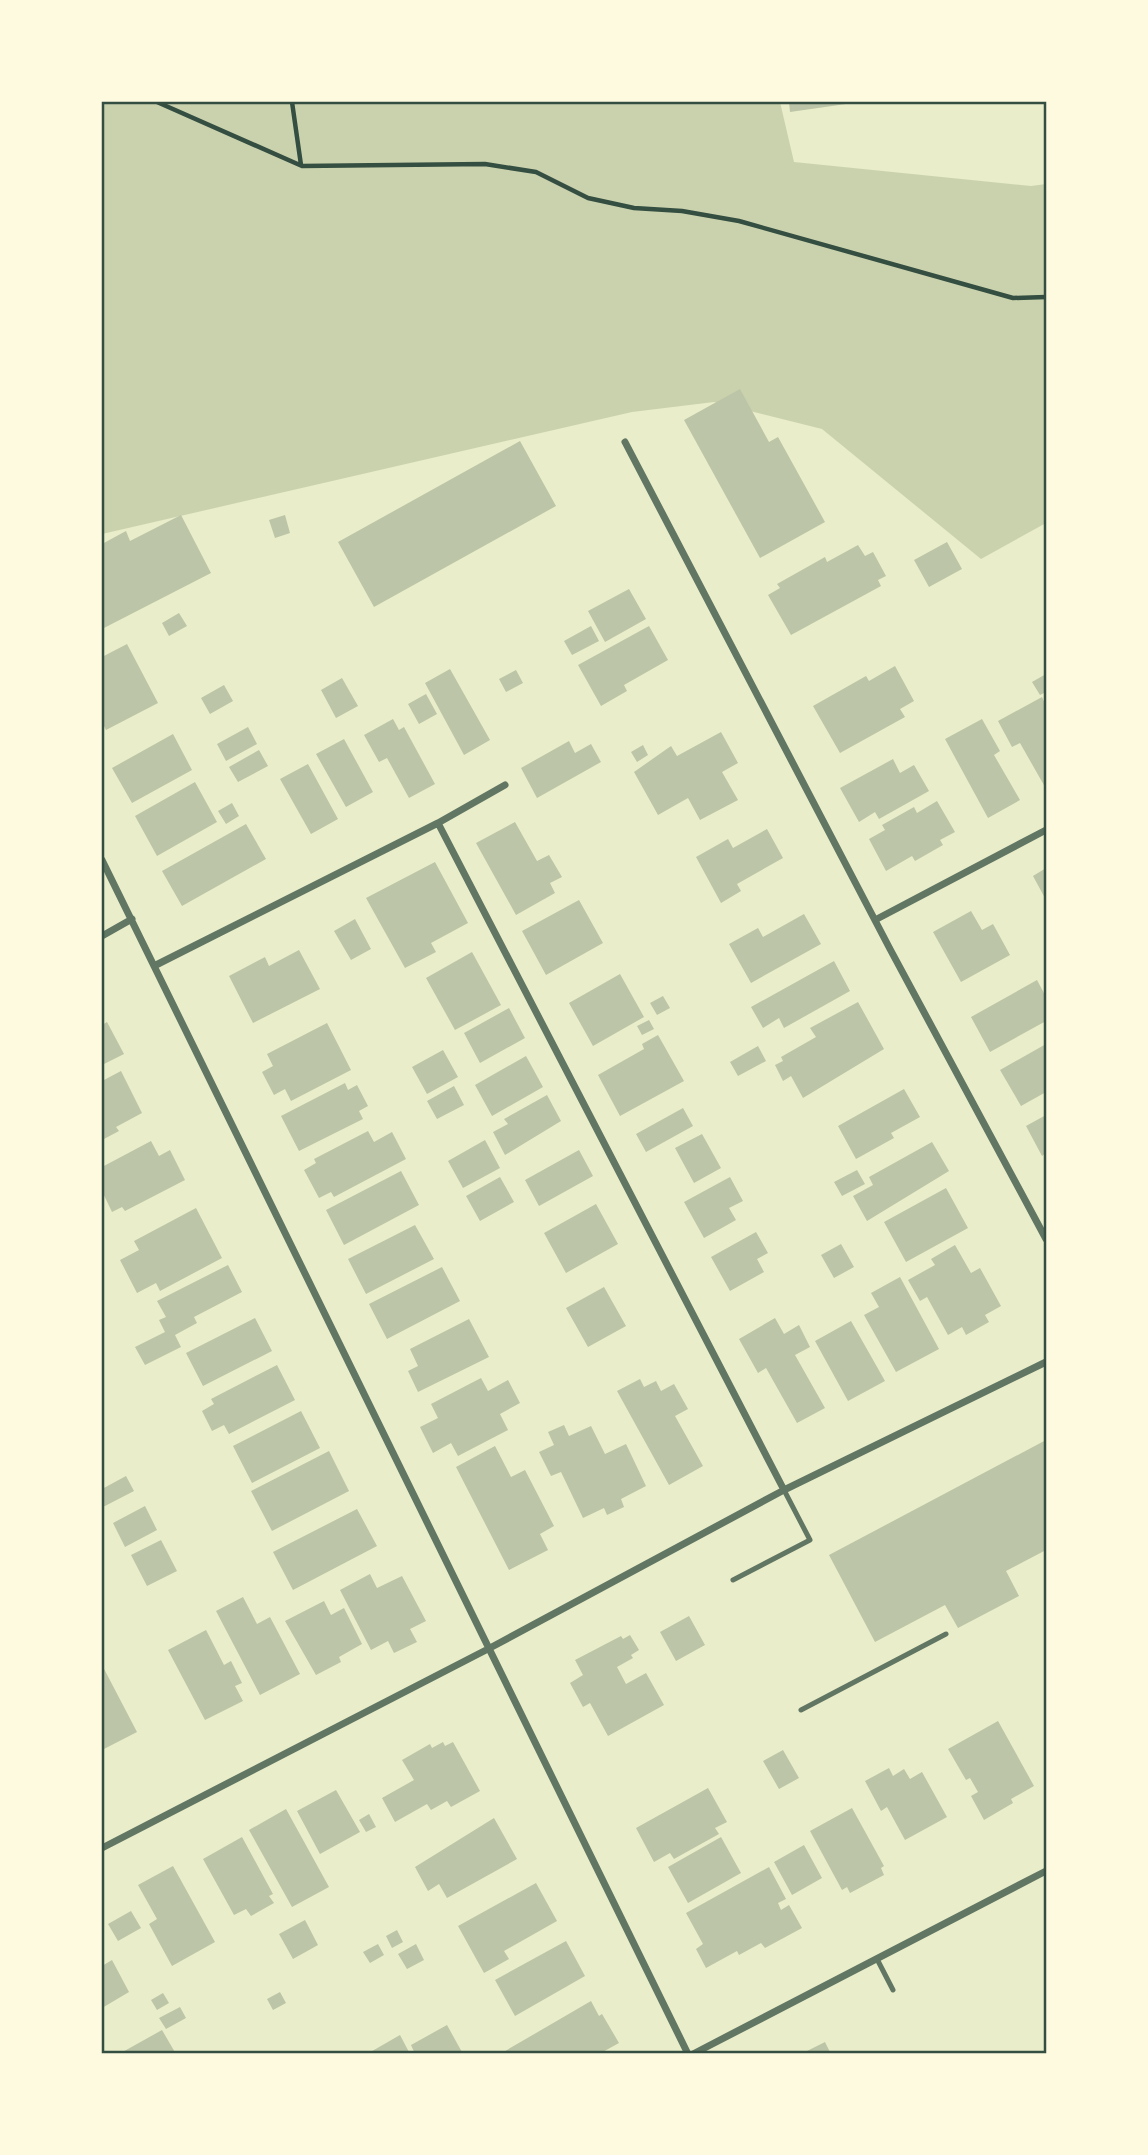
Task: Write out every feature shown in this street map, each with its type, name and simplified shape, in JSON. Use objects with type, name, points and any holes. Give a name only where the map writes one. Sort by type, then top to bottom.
[{"type":"street","points":[[625,442],[875,920],[1046,1239]]},
{"type":"street","points":[[156,965],[438,823],[505,785]]},
{"type":"street","points":[[438,823],[784,1490]]},
{"type":"street","points":[[875,920],[1046,830]]},
{"type":"street","points":[[102,860],[156,965],[488,1649],[691,2053],[1046,1871]]},
{"type":"street","points":[[102,936],[132,919]]},
{"type":"street","points":[[102,1847],[488,1649],[784,1490],[1046,1362]]},
{"type":"lane","points":[[733,1580],[810,1540],[784,1490]]},
{"type":"lane","points":[[801,1710],[946,1634]]},
{"type":"lane","points":[[877,1959],[893,1990]]},
{"type":"path","points":[[157,102],[302,166],[485,164],[536,172],[588,198],[634,208],[682,211],[739,222],[1013,298],[1046,297]]},
{"type":"path","points":[[292,102],[302,166]]},
{"type":"green space","points":[[102,102],[780,102],[794,162],[1031,186],[1046,184],[1046,523],[981,559],[822,429],[714,402],[632,412],[102,534]]},
{"type":"building","points":[[789,102],[845,102],[846,104],[790,112]]},
{"type":"building","points":[[740,389],[769,442],[778,437],[825,522],[760,558],[684,420]]},
{"type":"building","points":[[520,441],[556,506],[374,607],[338,542]]},
{"type":"building","points":[[181,515],[211,573],[102,629],[102,544],[126,531],[130,541]]},
{"type":"building","points":[[285,515],[290,533],[275,538],[269,520]]},
{"type":"building","points":[[947,542],[962,569],[929,587],[914,560]]},
{"type":"building","points":[[858,545],[865,556],[873,552],[886,576],[878,580],[881,586],[791,635],[768,595],[780,588],[777,584],[825,557],[827,562]]},
{"type":"building","points":[[629,589],[646,619],[605,642],[588,611]]},
{"type":"building","points":[[179,613],[187,626],[169,636],[162,623]]},
{"type":"building","points":[[591,626],[599,641],[572,655],[564,641]]},
{"type":"building","points":[[649,626],[668,660],[624,685],[627,691],[601,706],[578,665]]},
{"type":"building","points":[[127,644],[158,703],[106,730],[102,722],[102,657]]},
{"type":"building","points":[[895,666],[914,701],[900,709],[905,717],[840,753],[813,706],[866,676],[869,681]]},
{"type":"building","points":[[450,669],[490,740],[464,755],[425,683]]},
{"type":"building","points":[[516,670],[523,683],[506,692],[499,679]]},
{"type":"building","points":[[1046,674],[1046,692],[1040,695],[1032,682]]},
{"type":"building","points":[[342,678],[358,706],[336,718],[321,690]]},
{"type":"building","points":[[224,685],[233,701],[210,714],[201,698]]},
{"type":"building","points":[[426,694],[437,714],[419,724],[408,704]]},
{"type":"building","points":[[1042,697],[1046,706],[1045,787],[1020,743],[1012,747],[998,721]]},
{"type":"building","points":[[393,719],[399,730],[404,727],[435,784],[409,798],[387,758],[379,762],[364,735]]},
{"type":"building","points":[[982,719],[1000,751],[994,755],[1020,800],[988,818],[945,739]]},
{"type":"building","points":[[248,727],[257,744],[226,761],[217,744]]},
{"type":"building","points":[[721,732],[738,763],[722,772],[738,800],[700,820],[688,798],[658,815],[634,772],[671,746],[677,756]]},
{"type":"building","points":[[173,734],[192,770],[132,803],[112,768]]},
{"type":"building","points":[[344,739],[373,792],[346,807],[316,754]]},
{"type":"building","points":[[569,741],[575,753],[591,744],[601,762],[537,798],[521,768]]},
{"type":"building","points":[[643,745],[648,755],[637,762],[631,752]]},
{"type":"building","points":[[259,750],[268,766],[238,782],[229,767]]},
{"type":"building","points":[[893,759],[900,773],[914,765],[929,791],[879,819],[875,812],[859,822],[840,788]]},
{"type":"building","points":[[308,764],[338,819],[311,834],[280,779]]},
{"type":"building","points":[[195,782],[217,822],[157,856],[135,816]]},
{"type":"building","points":[[937,801],[955,832],[940,840],[943,845],[915,861],[912,856],[886,871],[869,839],[885,830],[882,825],[914,807],[917,813]]},
{"type":"building","points":[[232,803],[239,816],[226,824],[218,811]]},
{"type":"building","points":[[515,822],[537,861],[549,855],[562,877],[550,883],[555,893],[516,915],[476,843]]},
{"type":"building","points":[[246,824],[266,859],[182,906],[162,871]]},
{"type":"building","points":[[767,829],[783,858],[737,884],[741,891],[721,903],[696,857],[728,839],[733,848]]},
{"type":"building","points":[[435,862],[468,923],[431,943],[436,952],[405,968],[366,898]]},
{"type":"building","points":[[1046,868],[1046,900],[1033,876]]},
{"type":"building","points":[[579,900],[603,943],[546,975],[522,931]]},
{"type":"building","points":[[971,911],[982,930],[993,924],[1010,955],[961,982],[933,932]]},
{"type":"building","points":[[804,914],[821,944],[751,983],[729,944],[758,928],[763,937]]},
{"type":"building","points":[[355,919],[371,949],[351,960],[334,931]]},
{"type":"building","points":[[299,950],[320,989],[253,1023],[229,976],[265,957],[269,966]]},
{"type":"building","points":[[472,952],[501,1005],[455,1030],[426,978]]},
{"type":"building","points":[[834,961],[850,991],[784,1028],[779,1018],[763,1028],[751,1007]]},
{"type":"building","points":[[620,974],[644,1017],[593,1046],[569,1003]]},
{"type":"building","points":[[1037,980],[1046,997],[1046,1021],[990,1052],[971,1017]]},
{"type":"building","points":[[663,996],[670,1008],[657,1015],[650,1003]]},
{"type":"building","points":[[858,1002],[884,1049],[803,1098],[791,1076],[783,1081],[775,1065],[783,1061],[781,1057],[816,1037],[810,1028]]},
{"type":"building","points":[[509,1008],[525,1038],[480,1063],[464,1033]]},
{"type":"building","points":[[649,1020],[654,1029],[642,1035],[637,1026]]},
{"type":"building","points":[[107,1022],[124,1054],[102,1065],[102,1025]]},
{"type":"building","points":[[327,1023],[351,1070],[291,1101],[285,1089],[274,1095],[262,1072],[273,1066],[267,1054]]},
{"type":"building","points":[[658,1035],[684,1081],[620,1116],[598,1075],[644,1049],[642,1044]]},
{"type":"building","points":[[1046,1044],[1046,1092],[1021,1106],[1000,1070]]},
{"type":"building","points":[[758,1046],[766,1061],[738,1076],[730,1062]]},
{"type":"building","points":[[443,1050],[458,1077],[427,1094],[412,1067]]},
{"type":"building","points":[[526,1056],[543,1087],[492,1116],[475,1085]]},
{"type":"building","points":[[121,1071],[142,1113],[116,1127],[119,1131],[102,1140],[102,1075],[104,1080]]},
{"type":"building","points":[[345,1083],[348,1090],[357,1085],[368,1106],[359,1111],[363,1119],[299,1151],[281,1116]]},
{"type":"building","points":[[454,1086],[464,1105],[437,1119],[427,1101]]},
{"type":"building","points":[[904,1089],[920,1117],[891,1133],[894,1138],[856,1159],[838,1126]]},
{"type":"building","points":[[547,1095],[561,1121],[505,1155],[493,1132],[508,1124],[504,1119]]},
{"type":"building","points":[[683,1108],[693,1126],[646,1152],[636,1134]]},
{"type":"building","points":[[1046,1115],[1046,1153],[1042,1156],[1026,1126]]},
{"type":"building","points":[[368,1131],[374,1142],[392,1132],[406,1159],[334,1197],[331,1192],[319,1198],[304,1170],[316,1163],[314,1159]]},
{"type":"building","points":[[702,1134],[721,1168],[694,1183],[675,1148]]},
{"type":"building","points":[[485,1140],[500,1168],[463,1188],[448,1161]]},
{"type":"building","points":[[151,1141],[159,1156],[170,1150],[185,1180],[125,1211],[122,1207],[112,1212],[102,1191],[102,1167]]},
{"type":"building","points":[[932,1142],[949,1171],[867,1221],[853,1196],[873,1185],[869,1177]]},
{"type":"building","points":[[579,1150],[593,1176],[539,1206],[525,1180]]},
{"type":"building","points":[[857,1170],[865,1184],[842,1196],[834,1182]]},
{"type":"building","points":[[401,1171],[419,1205],[344,1245],[326,1210]]},
{"type":"building","points":[[500,1177],[514,1202],[480,1221],[466,1196]]},
{"type":"building","points":[[730,1177],[743,1201],[729,1208],[736,1220],[704,1238],[684,1202]]},
{"type":"building","points":[[946,1188],[968,1228],[906,1262],[884,1222]]},
{"type":"building","points":[[596,1204],[618,1244],[566,1273],[544,1233]]},
{"type":"building","points":[[196,1208],[222,1258],[160,1291],[156,1283],[137,1293],[120,1260],[139,1250],[134,1241]]},
{"type":"building","points":[[415,1225],[434,1259],[366,1294],[348,1259]]},
{"type":"building","points":[[756,1232],[768,1253],[757,1259],[764,1272],[730,1291],[711,1257]]},
{"type":"building","points":[[841,1244],[854,1267],[834,1278],[821,1255]]},
{"type":"building","points":[[955,1245],[971,1273],[980,1268],[1001,1306],[985,1315],[989,1322],[966,1335],[962,1327],[948,1335],[927,1297],[920,1301],[908,1280],[935,1265],[931,1259]]},
{"type":"building","points":[[228,1265],[242,1292],[194,1317],[197,1323],[175,1335],[181,1347],[145,1365],[135,1347],[165,1332],[159,1320],[166,1317],[157,1301]]},
{"type":"building","points":[[442,1267],[460,1301],[387,1339],[369,1304]]},
{"type":"building","points":[[900,1277],[939,1349],[896,1372],[864,1315],[879,1307],[871,1293]]},
{"type":"building","points":[[604,1287],[626,1326],[588,1347],[566,1308]]},
{"type":"building","points":[[255,1318],[272,1351],[203,1386],[186,1353]]},
{"type":"building","points":[[775,1318],[784,1334],[799,1325],[810,1347],[795,1355],[825,1408],[797,1423],[766,1368],[758,1373],[739,1339]]},
{"type":"building","points":[[469,1319],[489,1357],[418,1392],[408,1371],[418,1366],[410,1349]]},
{"type":"building","points":[[851,1321],[885,1381],[848,1401],[815,1341]]},
{"type":"building","points":[[277,1365],[295,1400],[229,1434],[224,1425],[212,1431],[202,1411],[214,1404],[211,1399]]},
{"type":"building","points":[[481,1378],[488,1391],[508,1380],[520,1403],[500,1414],[508,1430],[458,1456],[451,1443],[433,1453],[420,1427],[438,1418],[431,1404]]},
{"type":"building","points":[[640,1379],[644,1387],[656,1381],[661,1391],[674,1384],[688,1409],[675,1416],[703,1466],[669,1485],[617,1391]]},
{"type":"building","points":[[301,1411],[320,1448],[252,1483],[233,1446]]},
{"type":"building","points":[[564,1425],[569,1436],[591,1426],[605,1454],[626,1444],[646,1486],[621,1499],[624,1507],[607,1515],[604,1508],[583,1518],[561,1472],[551,1476],[539,1452],[554,1445],[548,1432]]},
{"type":"building","points":[[1046,1440],[1046,1550],[1006,1571],[1019,1596],[958,1628],[945,1605],[875,1642],[829,1555]]},
{"type":"building","points":[[495,1446],[511,1477],[525,1470],[554,1526],[540,1534],[548,1550],[509,1570],[456,1467]]},
{"type":"building","points":[[329,1451],[349,1491],[272,1531],[251,1491]]},
{"type":"building","points":[[126,1476],[134,1491],[103,1507],[102,1489]]},
{"type":"building","points":[[145,1506],[157,1530],[125,1547],[113,1523]]},
{"type":"building","points":[[357,1509],[377,1546],[293,1590],[273,1552]]},
{"type":"building","points":[[161,1540],[177,1571],[147,1586],[131,1555]]},
{"type":"building","points":[[370,1574],[377,1588],[402,1576],[426,1621],[410,1629],[417,1642],[394,1653],[388,1641],[371,1650],[340,1590]]},
{"type":"building","points":[[243,1597],[257,1624],[270,1617],[300,1674],[260,1695],[216,1611]]},
{"type":"building","points":[[324,1601],[331,1615],[344,1608],[362,1644],[339,1657],[341,1662],[316,1675],[285,1621]]},
{"type":"building","points":[[689,1616],[705,1645],[676,1661],[660,1632]]},
{"type":"building","points":[[206,1630],[224,1665],[231,1661],[242,1683],[235,1686],[243,1701],[205,1720],[168,1650]]},
{"type":"building","points":[[630,1635],[639,1650],[631,1655],[633,1658],[617,1667],[626,1684],[646,1673],[664,1705],[608,1736],[590,1703],[583,1707],[570,1683],[583,1675],[575,1660],[621,1636],[623,1639]]},
{"type":"building","points":[[102,1665],[137,1732],[102,1750]]},
{"type":"building","points":[[998,1721],[1034,1786],[1011,1799],[1013,1803],[984,1820],[971,1796],[978,1792],[970,1778],[966,1780],[948,1749]]},
{"type":"building","points":[[443,1742],[445,1746],[453,1742],[480,1791],[451,1807],[447,1801],[431,1810],[427,1804],[395,1822],[382,1798],[414,1780],[402,1760],[430,1744],[432,1748]]},
{"type":"building","points":[[783,1750],[799,1778],[779,1789],[763,1761]]},
{"type":"building","points":[[889,1768],[893,1776],[904,1769],[910,1779],[922,1772],[947,1817],[905,1840],[887,1807],[881,1811],[865,1781]]},
{"type":"building","points":[[708,1788],[727,1822],[715,1828],[719,1834],[674,1859],[670,1853],[654,1862],[636,1828]]},
{"type":"building","points":[[336,1790],[360,1832],[320,1854],[297,1811]]},
{"type":"building","points":[[852,1808],[884,1866],[881,1868],[884,1875],[850,1893],[847,1887],[842,1890],[810,1831]]},
{"type":"building","points":[[286,1809],[329,1887],[292,1907],[249,1830]]},
{"type":"building","points":[[369,1814],[376,1827],[366,1832],[359,1820]]},
{"type":"building","points":[[494,1818],[517,1859],[447,1898],[439,1884],[428,1891],[415,1867]]},
{"type":"building","points":[[242,1837],[273,1894],[269,1896],[274,1903],[251,1916],[246,1909],[234,1915],[203,1859]]},
{"type":"building","points":[[721,1837],[741,1873],[688,1903],[668,1867]]},
{"type":"building","points":[[804,1845],[822,1878],[792,1895],[774,1862]]},
{"type":"building","points":[[173,1866],[215,1942],[172,1966],[149,1924],[157,1919],[138,1885]]},
{"type":"building","points":[[769,1867],[786,1899],[778,1903],[781,1910],[789,1905],[802,1928],[765,1948],[761,1943],[739,1955],[737,1951],[706,1968],[696,1949],[703,1944],[686,1913]]},
{"type":"building","points":[[536,1883],[557,1921],[504,1951],[509,1959],[484,1973],[458,1926]]},
{"type":"building","points":[[131,1911],[141,1928],[118,1941],[108,1924]]},
{"type":"building","points":[[305,1920],[318,1945],[293,1959],[279,1934]]},
{"type":"building","points":[[397,1930],[403,1942],[392,1948],[386,1936]]},
{"type":"building","points":[[566,1941],[585,1976],[515,2016],[495,1980]]},
{"type":"building","points":[[378,1944],[384,1955],[370,1963],[363,1952]]},
{"type":"building","points":[[416,1944],[424,1960],[407,1969],[398,1954]]},
{"type":"building","points":[[112,1960],[129,1992],[102,2008],[102,1966]]},
{"type":"building","points":[[280,1992],[286,2003],[273,2010],[267,1999]]},
{"type":"building","points":[[163,1993],[169,2003],[157,2010],[151,2000]]},
{"type":"building","points":[[591,2001],[619,2043],[599,2054],[500,2054]]},
{"type":"building","points":[[180,2007],[186,2018],[166,2029],[159,2018]]},
{"type":"building","points":[[447,2025],[463,2054],[415,2054],[411,2045]]},
{"type":"building","points":[[162,2030],[176,2054],[119,2054]]},
{"type":"building","points":[[400,2035],[410,2054],[367,2054]]},
{"type":"building","points":[[825,2042],[831,2054],[801,2054]]}]
